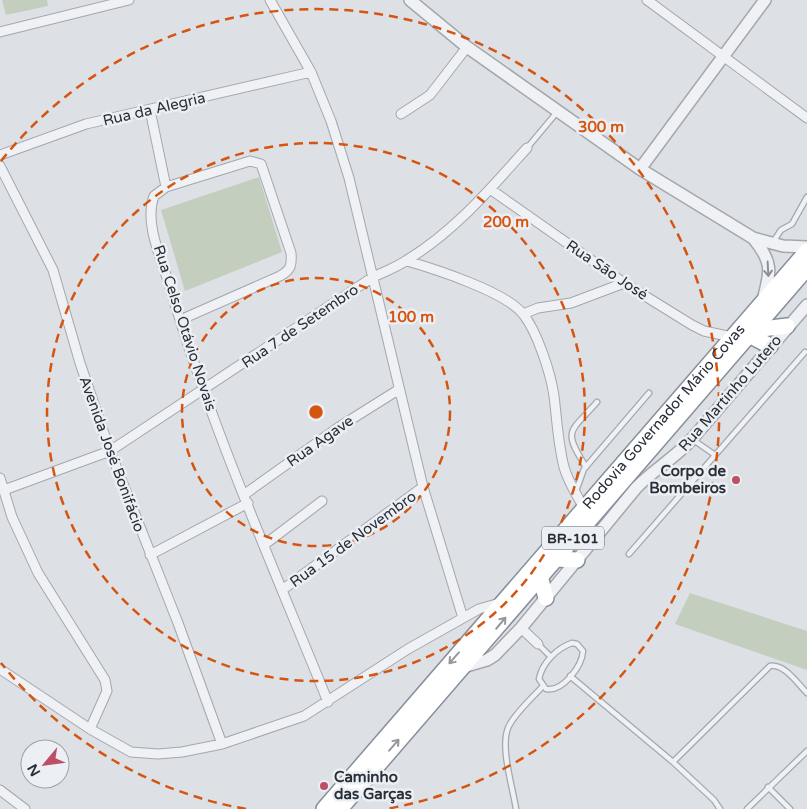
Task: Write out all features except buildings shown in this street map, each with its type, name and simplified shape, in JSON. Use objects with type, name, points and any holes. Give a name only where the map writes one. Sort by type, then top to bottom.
[{"type":"highway","name":"Rodovia Governador Mário Covas","points":[[324,809],[807,249]]},
{"type":"highway","name":"Rodovia Governador Mário Covas","points":[[340,809],[807,268]]},
{"type":"highway","points":[[751,333],[787,326]]},
{"type":"highway","points":[[751,333],[770,346]]},
{"type":"highway","points":[[556,559],[576,560]]},
{"type":"highway","points":[[540,576],[546,598]]},
{"type":"street","points":[[0,32],[129,0]]},
{"type":"street","points":[[270,0],[312,72],[331,121],[349,178],[398,390],[423,487],[463,618]]},
{"type":"street","points":[[410,0],[467,47],[640,169],[753,238],[807,249]]},
{"type":"street","points":[[647,0],[807,118]]},
{"type":"street","points":[[640,169],[765,0]]},
{"type":"street","points":[[401,114],[430,95],[467,47]]},
{"type":"street","name":"Rua da Alegria","points":[[0,155],[86,124],[312,72]]},
{"type":"street","points":[[150,110],[166,187],[250,161],[260,164],[264,168],[291,253],[290,268],[280,276],[180,320]]},
{"type":"street","name":"Rua 7 de Setembro","points":[[4,490],[110,451],[373,277],[407,261],[456,224],[527,148]]},
{"type":"street","name":"Avenida José Bonifácio","points":[[0,166],[53,270],[80,363],[110,451],[178,623],[222,744]]},
{"type":"street","name":"Rua Celso Otávio Novais","points":[[166,187],[154,196],[151,214],[154,232],[180,320],[204,390],[244,494],[328,702]]},
{"type":"street","name":"Rua São José","points":[[490,189],[624,283],[692,325],[704,331],[732,337]]},
{"type":"street","points":[[753,238],[767,256],[770,266],[761,304]]},
{"type":"street","points":[[407,261],[465,281],[506,301],[523,314],[550,375],[558,443],[565,468],[584,508]]},
{"type":"street","points":[[523,314],[538,308],[571,302],[624,283]]},
{"type":"street","name":"Rua Martinho Lutero","points":[[463,667],[487,660],[495,655],[521,628],[636,488],[656,467],[676,454],[692,439],[787,326],[807,305]]},
{"type":"street","name":"Rua Agave","points":[[244,494],[339,427],[398,390]]},
{"type":"street","points":[[0,479],[12,518],[38,573],[105,680],[107,691],[90,729]]},
{"type":"street","name":"Rua 15 de Novembro","points":[[282,590],[423,487]]},
{"type":"street","points":[[264,545],[322,501]]},
{"type":"street","points":[[150,555],[248,503]]},
{"type":"street","points":[[0,669],[90,729],[124,749],[142,754],[182,752],[222,744],[304,716],[408,649],[488,605],[503,602]]},
{"type":"street","points":[[521,628],[538,644]]},
{"type":"street","points":[[0,790],[25,809]]},
{"type":"lane","name":"Rua 7 de Setembro","points":[[527,148],[558,110]]},
{"type":"lane","points":[[772,243],[781,230],[792,224],[807,197]]},
{"type":"lane","points":[[629,554],[805,352]]},
{"type":"lane","points":[[576,493],[586,466],[649,393]]},
{"type":"lane","points":[[586,466],[573,447],[570,440],[571,432],[597,402]]},
{"type":"lane","points":[[692,439],[715,455]]},
{"type":"lane","points":[[538,644],[551,657]]},
{"type":"lane","points":[[577,644],[581,646],[583,656],[570,676],[555,688],[543,686],[540,674],[551,657],[567,645],[577,644]]},
{"type":"lane","points":[[673,762],[770,666],[775,665],[785,670],[807,693]]},
{"type":"lane","points":[[570,676],[673,762],[714,800],[720,809]]},
{"type":"lane","points":[[516,809],[507,754],[508,728],[543,686]]},
{"type":"lane","points":[[747,809],[807,751]]},
{"type":"lane","points":[[768,788],[790,809]]},
{"type":"green space","points":[[2,0],[47,0],[48,6],[6,15]]},
{"type":"green space","points":[[259,177],[282,252],[185,291],[161,210]]},
{"type":"green space","points":[[690,593],[807,631],[807,670],[675,624]]},
{"type":"place","name":"Corpo de Bombeiros","points":[[736,480]]},
{"type":"place","name":"Caminho das Garças","points":[[324,786]]}]
